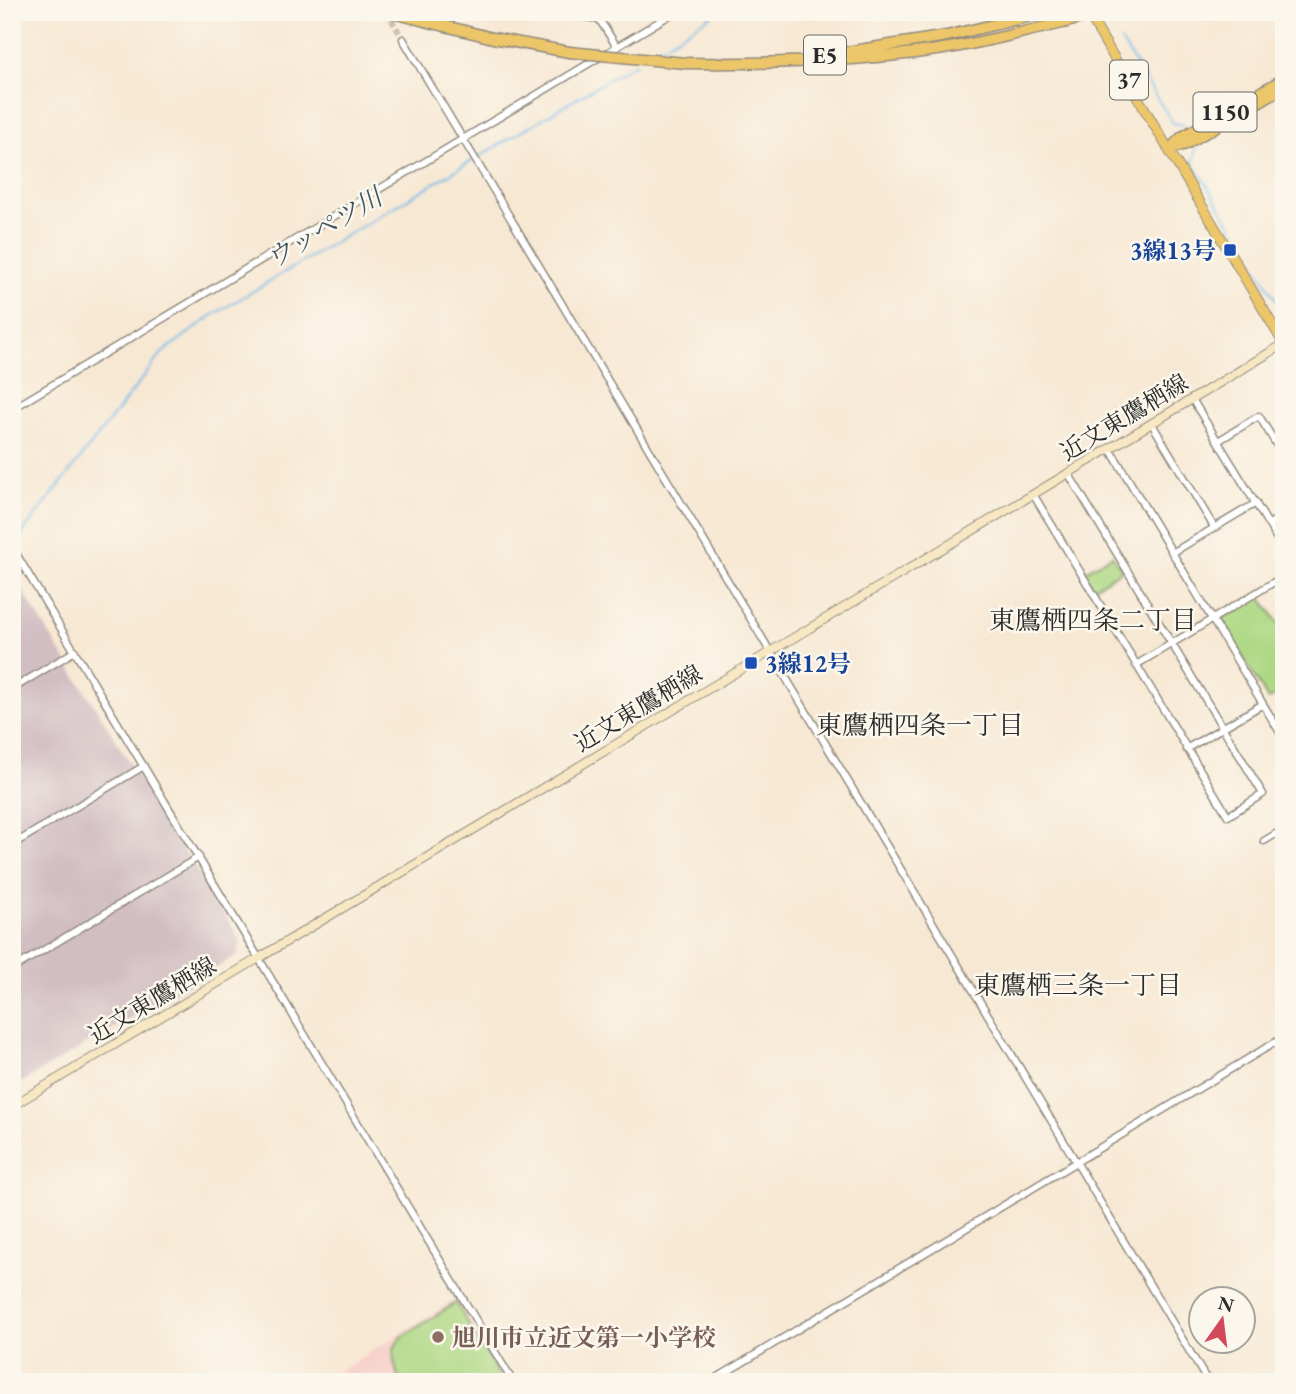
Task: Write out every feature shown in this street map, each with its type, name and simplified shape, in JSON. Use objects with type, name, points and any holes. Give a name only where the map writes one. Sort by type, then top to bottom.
[{"type":"highway","name":"E5","points":[[389,12],[493,38],[569,52],[685,63],[756,64],[849,60],[939,50],[1102,12]]},
{"type":"highway","name":"E5","points":[[756,64],[947,36],[1047,12]]},
{"type":"highway","name":"1150","points":[[1170,149],[1182,136],[1284,79]]},
{"type":"highway","name":"1150","points":[[1170,149],[1186,144],[1284,87]]},
{"type":"main road","name":"37","points":[[1087,12],[1284,344]]},
{"type":"street","points":[[554,12],[599,19],[617,47]]},
{"type":"street","points":[[12,409],[675,12]]},
{"type":"street","points":[[403,39],[1208,1382]]},
{"type":"street","name":"近文東鷹栖線","points":[[12,1106],[1284,344]]},
{"type":"street","points":[[1192,399],[1284,550]]},
{"type":"street","points":[[1218,440],[1259,416],[1284,457]]},
{"type":"street","points":[[1152,424],[1214,527]]},
{"type":"street","points":[[1110,449],[1284,739]]},
{"type":"street","points":[[1033,494],[1228,816],[1264,794],[1068,473]]},
{"type":"street","points":[[1172,553],[1255,503]]},
{"type":"street","points":[[1269,524],[1284,515]]},
{"type":"street","points":[[12,547],[513,1382]]},
{"type":"street","points":[[1136,665],[1284,576]]},
{"type":"street","points":[[12,689],[75,652]]},
{"type":"street","points":[[1186,748],[1263,704]]},
{"type":"street","points":[[12,845],[144,766]]},
{"type":"street","points":[[1264,841],[1283,831]]},
{"type":"street","points":[[12,970],[199,857]]},
{"type":"street","points":[[710,1382],[1284,1037]]},
{"type":"shaded area","points":[[12,574],[240,939],[238,955],[12,1088]]},
{"type":"shaded area","name":"旭川市立近文第一小学校","points":[[457,1299],[507,1382],[337,1382],[333,1375]]},
{"type":"green space","points":[[1112,555],[1122,570],[1093,588],[1084,572]]},
{"type":"green space","points":[[1260,595],[1284,632],[1284,691],[1268,700],[1221,619]]},
{"type":"green space","name":"旭川市立近文第一小学校","points":[[456,1303],[503,1382],[400,1382],[393,1353],[397,1342]]},
{"type":"waterway","name":"ウッペツ川","points":[[650,54],[717,12]]},
{"type":"waterway","name":"ウッペツ川","points":[[1121,41],[1173,123],[1184,125]]},
{"type":"waterway","name":"ウッペツ川","points":[[13,545],[163,352],[213,315],[636,63]]},
{"type":"waterway","name":"ウッペツ川","points":[[1196,148],[1193,162],[1284,313]]},
{"type":"tunnel","points":[[387,12],[403,39]]},
{"type":"place","name":"3線13号","points":[[1230,250]]},
{"type":"place","name":"3線12号","points":[[751,663]]},
{"type":"place","name":"旭川市立近文第一小学校","points":[[438,1337]]},
{"type":"district","name":"東鷹栖四条二丁目","points":[[1093,620]]},
{"type":"district","name":"東鷹栖四条一丁目","points":[[920,725]]},
{"type":"district","name":"東鷹栖三条一丁目","points":[[1078,985]]}]
